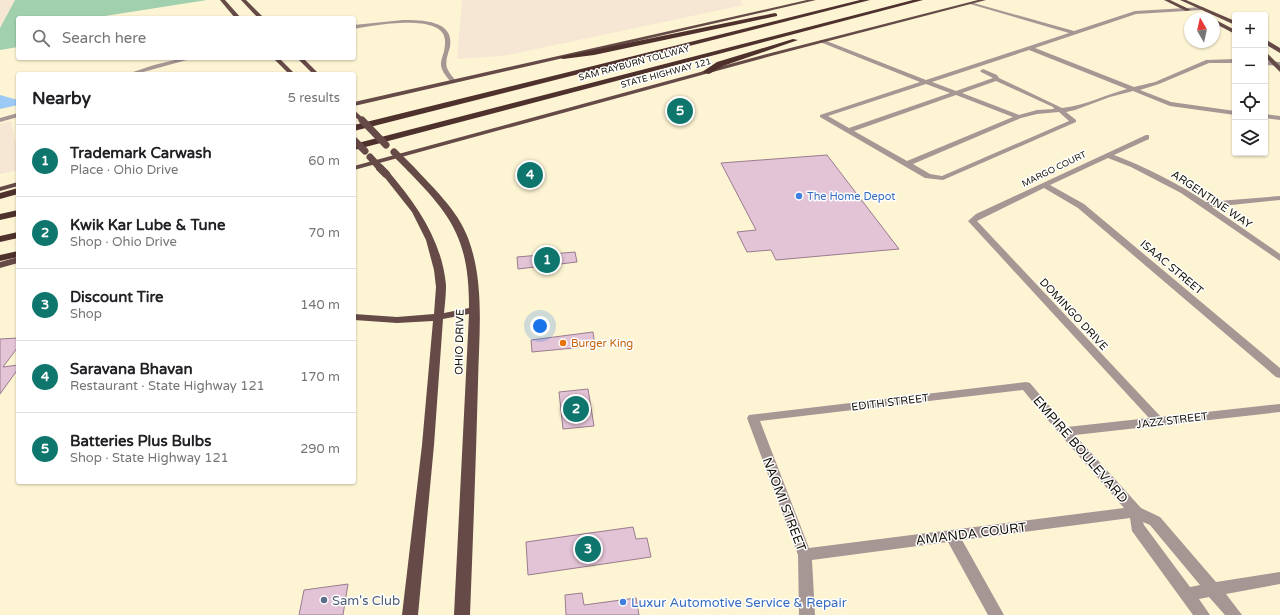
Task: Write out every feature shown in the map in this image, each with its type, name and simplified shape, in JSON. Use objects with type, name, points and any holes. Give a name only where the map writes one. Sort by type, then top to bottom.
[{"type":"highway","points":[[562,57],[594,53],[847,0]]},
{"type":"highway","name":"SAM RAYBURN TOLLWAY","points":[[356,128],[867,0]]},
{"type":"highway","points":[[706,72],[720,64],[898,9],[921,0]]},
{"type":"highway","name":"SAM RAYBURN TOLLWAY","points":[[356,146],[921,0]]},
{"type":"highway","points":[[0,196],[16,192]]},
{"type":"highway","points":[[0,217],[16,213]]},
{"type":"highway","points":[[0,239],[16,235]]},
{"type":"highway","points":[[0,258],[16,254]]},
{"type":"main road","points":[[222,0],[236,16]]},
{"type":"main road","points":[[243,0],[259,16]]},
{"type":"main road","points":[[356,104],[814,0]]},
{"type":"main road","name":"STATE HIGHWAY 121","points":[[356,167],[822,41],[984,0]]},
{"type":"main road","points":[[1166,0],[1195,12]]},
{"type":"main road","points":[[1182,0],[1232,22]]},
{"type":"main road","points":[[1220,24],[1232,30]]},
{"type":"main road","points":[[1268,43],[1280,51]]},
{"type":"main road","points":[[1268,56],[1278,64],[1280,70]]},
{"type":"main road","points":[[278,60],[290,72]]},
{"type":"main road","points":[[302,60],[314,72]]},
{"type":"main road","name":"OHIO DRIVE","points":[[356,114],[444,203],[462,236],[470,264],[474,315],[471,439],[462,615]]},
{"type":"main road","name":"OHIO DRIVE","points":[[356,142],[386,174],[413,207],[428,232],[440,273],[439,317],[428,445],[410,615]]},
{"type":"main road","points":[[0,189],[16,185]]},
{"type":"main road","points":[[0,265],[16,261]]},
{"type":"main road","points":[[356,317],[397,320],[474,315]]},
{"type":"street","points":[[972,3],[1074,33]]},
{"type":"street","points":[[983,71],[995,76],[996,80],[1055,106],[1074,121],[943,178],[928,176],[822,116],[1135,13],[1202,8]]},
{"type":"street","points":[[356,27],[392,21],[426,23],[438,26],[446,32],[447,38],[443,68],[445,74],[453,81]]},
{"type":"street","points":[[822,41],[1019,117]]},
{"type":"street","points":[[1030,48],[1170,104],[1232,113]]},
{"type":"street","points":[[136,72],[182,60]]},
{"type":"street","points":[[907,164],[1019,117],[1037,112],[1060,110],[1092,104],[1108,96],[1157,83],[1208,61],[1232,61]]},
{"type":"street","points":[[1268,63],[1278,64]]},
{"type":"street","points":[[848,131],[954,93],[996,80]]},
{"type":"street","points":[[0,120],[16,116]]},
{"type":"street","points":[[1268,116],[1280,118]]},
{"type":"street","name":"MARGO COURT","points":[[972,221],[979,216],[1146,137]]},
{"type":"street","name":"ARGENTINE WAY","points":[[1107,155],[1134,165],[1169,182],[1205,205],[1280,258]]},
{"type":"street","name":"ISAAC STREET","points":[[1044,185],[1081,206],[1280,374]]},
{"type":"street","points":[[1205,205],[1280,198]]},
{"type":"street","name":"DOMINGO DRIVE","points":[[972,221],[1159,422]]},
{"type":"street","name":"EDITH STREET","points":[[753,418],[1026,386]]},
{"type":"street","name":"EMPIRE BOULEVARD","points":[[1026,386],[1136,512],[1155,521],[1234,615]]},
{"type":"street","name":"JAZZ STREET","points":[[1065,432],[1280,408]]},
{"type":"street","name":"NAOMI STREET","points":[[753,418],[805,555],[807,615]]},
{"type":"street","name":"EMPIRE BOULEVARD","points":[[1136,512],[1137,527],[1202,615]]},
{"type":"street","name":"AMANDA COURT","points":[[805,555],[1136,512]]},
{"type":"street","points":[[952,536],[996,615]]},
{"type":"street","points":[[1186,594],[1280,578]]},
{"type":"shaded area","points":[[0,0],[15,0],[0,28]]},
{"type":"shaded area","points":[[462,0],[740,0],[744,5],[503,56],[457,59]]},
{"type":"shaded area","points":[[11,121],[16,145],[16,170],[0,174],[0,124]]},
{"type":"green space","points":[[15,0],[207,0],[105,16],[16,16],[16,47],[0,50],[0,28]]},
{"type":"water","points":[[0,95],[16,99],[16,105],[0,109]]},
{"type":"building","name":"The Home Depot","points":[[827,155],[899,249],[776,260],[771,250],[747,252],[737,232],[756,230],[721,163]]},
{"type":"building","points":[[575,252],[577,262],[518,269],[517,257]]},
{"type":"building","name":"Burger King","points":[[593,332],[595,346],[532,352],[531,340]]},
{"type":"building","points":[[16,338],[16,350],[3,367],[16,365],[16,372],[0,394],[0,339]]},
{"type":"building","points":[[588,389],[594,426],[563,429],[559,392]]},
{"type":"building","points":[[633,527],[636,539],[647,538],[651,557],[528,575],[526,542]]},
{"type":"building","name":"Sam's Club","points":[[348,584],[343,615],[299,615],[304,590]]},
{"type":"building","name":"Luxur Automotive Service & Repair","points":[[582,593],[584,605],[636,598],[639,615],[566,615],[565,595]]},
{"type":"place","name":"Batteries Plus Bulbs","points":[[680,111]]},
{"type":"place","name":"Saravana Bhavan","points":[[530,175]]},
{"type":"place","name":"The Home Depot","points":[[799,196]]},
{"type":"place","name":"Trademark Carwash","points":[[547,260]]},
{"type":"place","name":"Burger King","points":[[563,343]]},
{"type":"place","name":"Kwik Kar Lube & Tune","points":[[576,409]]},
{"type":"place","name":"Discount Tire","points":[[588,549]]},
{"type":"place","name":"Sam's Club","points":[[324,600]]},
{"type":"place","name":"Luxur Automotive Service & Repair","points":[[623,602]]}]
